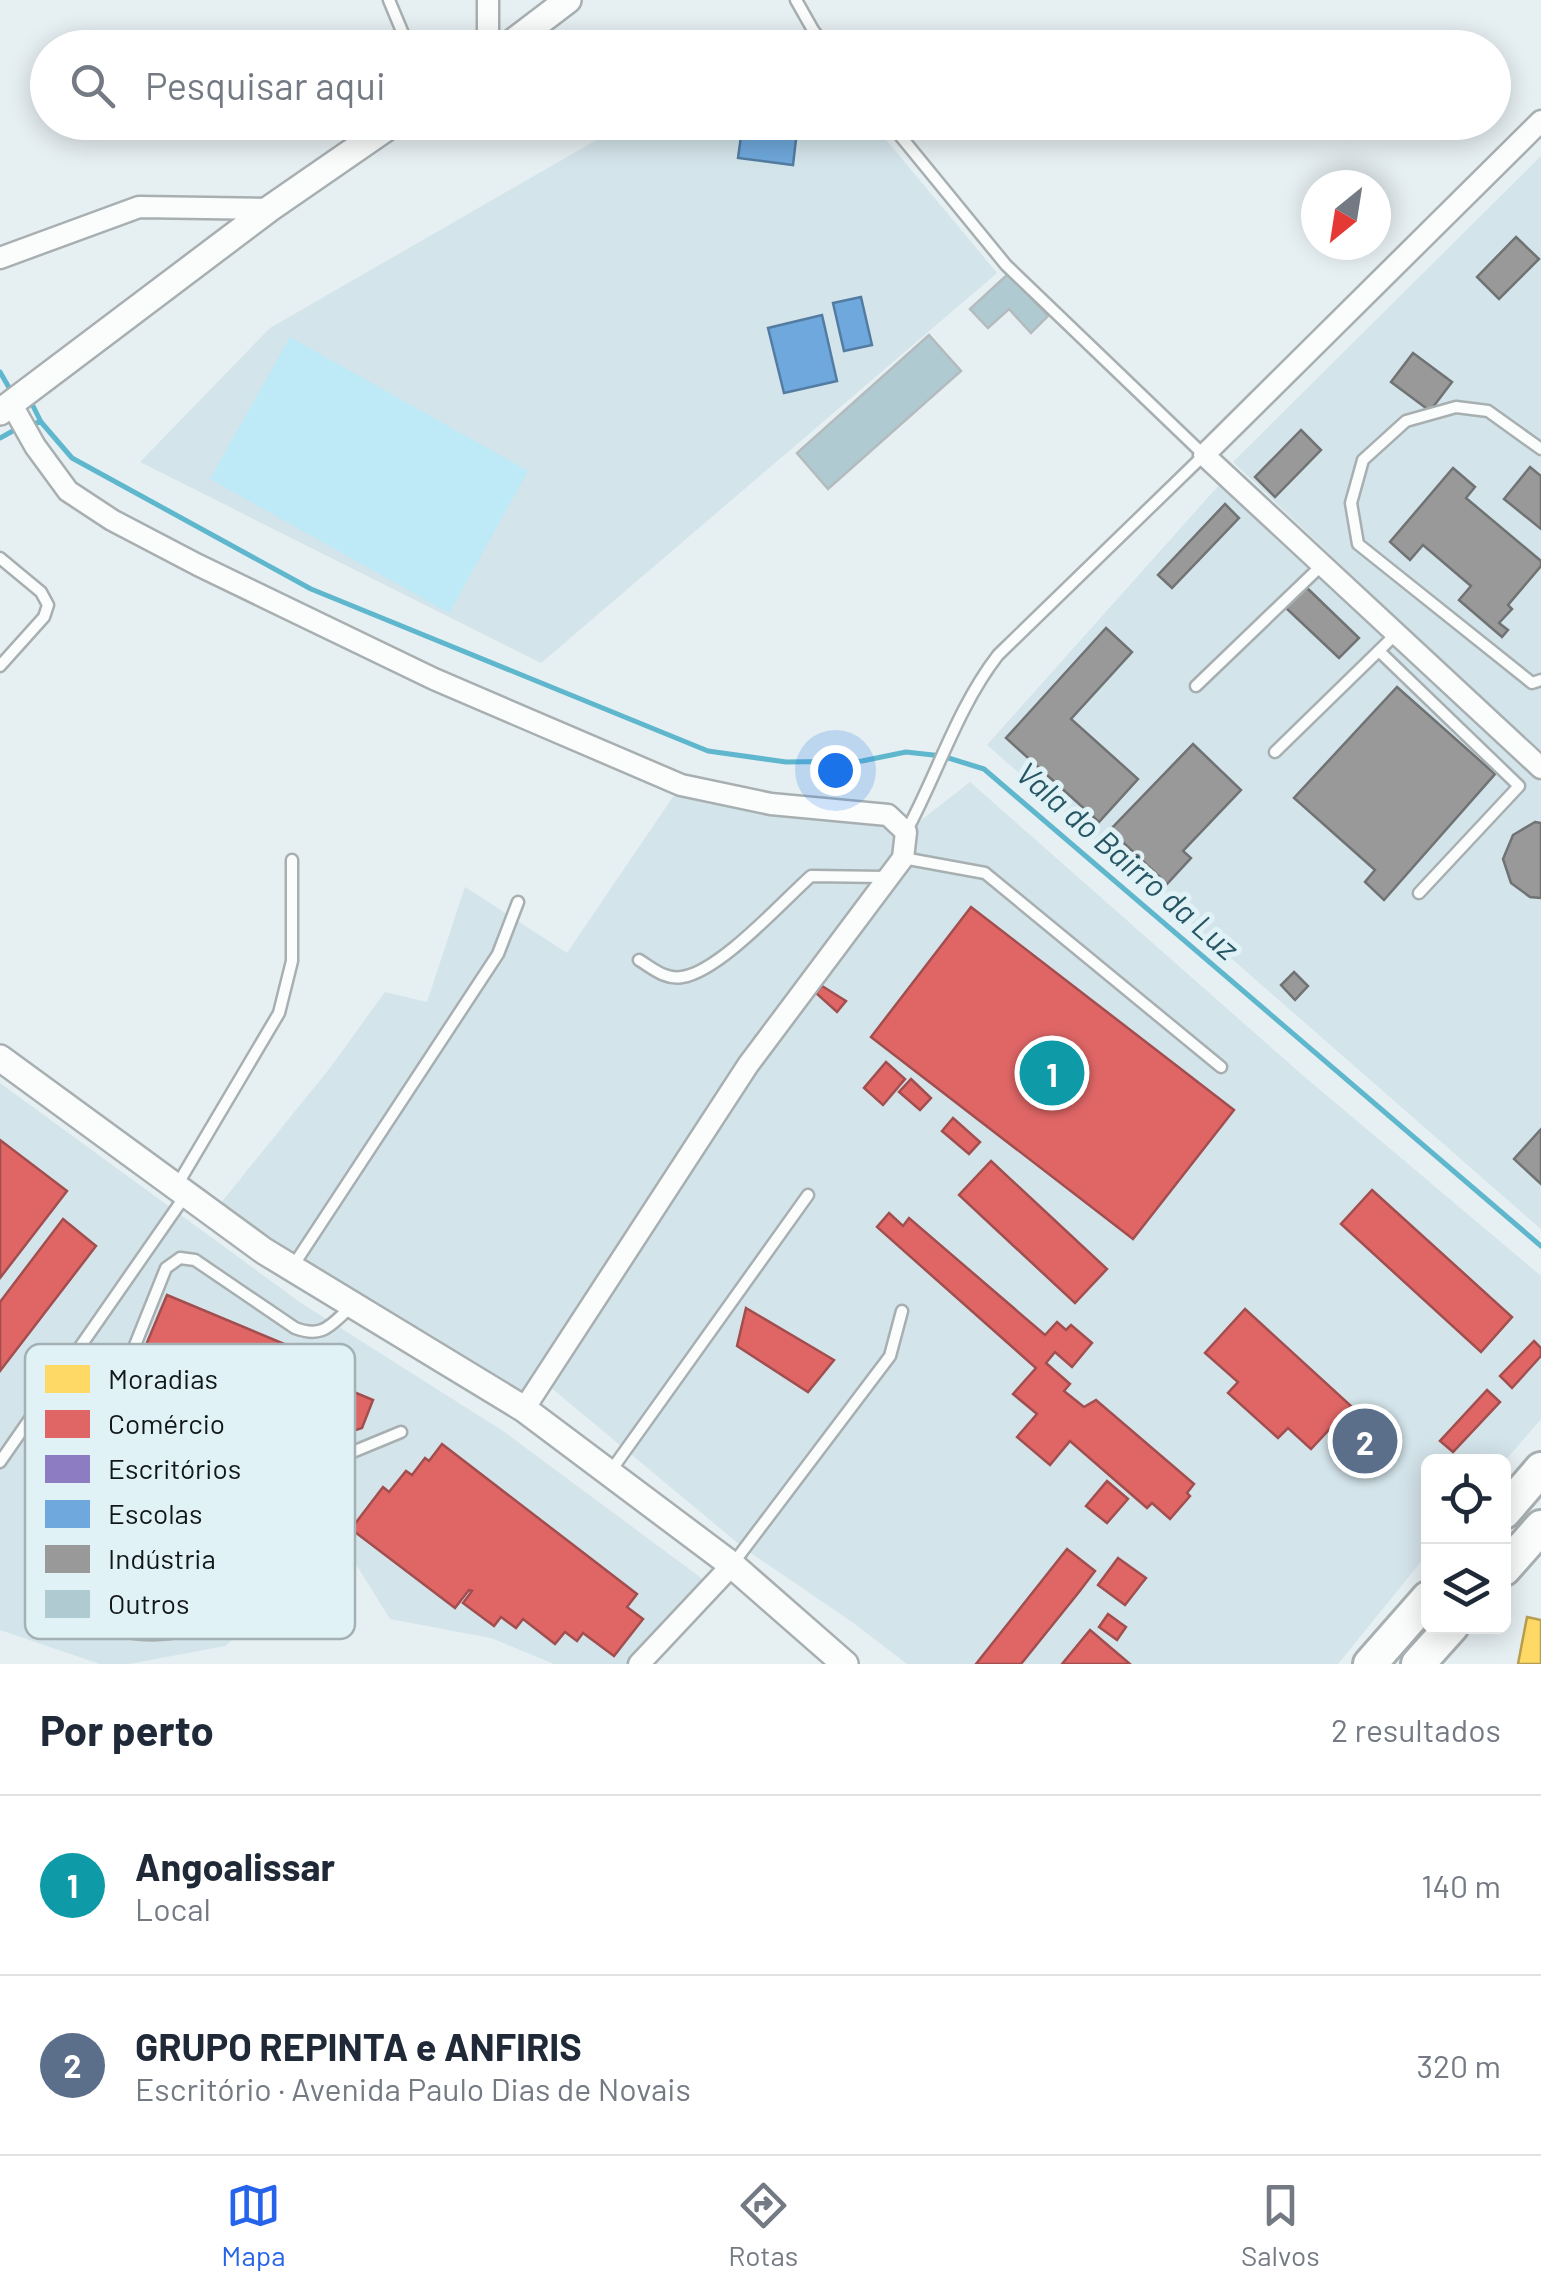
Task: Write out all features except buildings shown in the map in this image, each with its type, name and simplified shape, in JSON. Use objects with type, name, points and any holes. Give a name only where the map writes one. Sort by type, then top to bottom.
[{"type":"main road","points":[[1511,1504],[1541,1469]]},
{"type":"main road","points":[[1511,1561],[1541,1527]]},
{"type":"main road","points":[[1370,1664],[1421,1606]]},
{"type":"main road","points":[[1418,1664],[1445,1634]]},
{"type":"street","points":[[488,0],[488,30]]},
{"type":"street","points":[[529,30],[568,0]]},
{"type":"street","points":[[1541,120],[1204,455],[1541,768]]},
{"type":"street","points":[[368,140],[268,209],[6,408],[68,491],[112,520],[198,566],[434,679],[681,784],[771,804],[888,816],[906,832],[903,858],[748,1065],[524,1409]]},
{"type":"street","points":[[0,258],[139,207],[268,209]]},
{"type":"street","points":[[0,1058],[291,1269],[524,1409],[732,1565],[846,1664]]},
{"type":"street","points":[[639,1664],[732,1565]]},
{"type":"lane","points":[[389,0],[402,30]]},
{"type":"lane","points":[[796,0],[813,30]]},
{"type":"lane","points":[[904,140],[1006,265],[1204,455],[998,656],[977,683],[906,832]]},
{"type":"lane","points":[[1541,449],[1488,412],[1456,407],[1406,421],[1364,460],[1351,502],[1358,544],[1499,659],[1532,682],[1541,680]]},
{"type":"lane","points":[[0,558],[41,592],[48,605],[44,616],[0,666]]},
{"type":"lane","points":[[1196,686],[1322,564]]},
{"type":"lane","points":[[1275,752],[1396,634]]},
{"type":"lane","points":[[1379,650],[1519,786],[1419,893]]},
{"type":"lane","points":[[903,858],[985,872],[1221,1067]]},
{"type":"lane","points":[[79,1344],[180,1192],[279,1013],[292,961],[292,860]]},
{"type":"lane","points":[[639,960],[663,976],[682,977],[715,964],[811,876],[887,877]]},
{"type":"lane","points":[[291,1269],[498,954],[518,902]]},
{"type":"lane","points":[[610,1473],[808,1194]]},
{"type":"lane","points":[[135,1344],[166,1268],[180,1258],[195,1260],[295,1328],[312,1334],[322,1332],[353,1305]]},
{"type":"lane","points":[[732,1565],[890,1356],[902,1311]]},
{"type":"lane","points":[[0,1462],[25,1424]]},
{"type":"lane","points":[[355,1451],[401,1432]]},
{"type":"shaded area","points":[[596,140],[886,140],[997,273],[541,663],[140,462],[270,328]]},
{"type":"shaded area","points":[[1541,156],[1541,755],[1233,462]]},
{"type":"shaded area","points":[[290,337],[528,471],[449,613],[210,479]]},
{"type":"shaded area","points":[[1220,484],[1541,783],[1541,1229],[987,745]]},
{"type":"shaded area","points":[[970,782],[1300,1073],[1541,1276],[1541,1419],[1511,1454],[1421,1454],[1421,1562],[1338,1664],[907,1664],[745,1549],[543,1381],[524,1409],[212,1214],[330,1068],[385,992],[427,1002],[465,887],[567,953],[681,785],[845,809],[906,832]]},
{"type":"shaded area","points":[[0,1083],[301,1303],[503,1431],[712,1586],[639,1664],[554,1664],[491,1638],[390,1619],[355,1563],[355,1344],[25,1344],[25,1638],[0,1630]]},
{"type":"shaded area","points":[[26,1639],[233,1639],[225,1646],[129,1664],[100,1664]]},
{"type":"waterway","points":[[0,372],[11,391]]},
{"type":"waterway","points":[[29,398],[41,422]]},
{"type":"waterway","name":"Vala do Bairro da Luz","points":[[31,424],[41,422],[72,458],[311,589],[708,751],[786,762],[862,761],[906,752],[942,756],[984,769],[1541,1246]]},
{"type":"waterway","points":[[0,438],[20,427]]},
{"type":"place","name":"Angoalissar","points":[[1052,1073]]},
{"type":"place","name":"GRUPO REPINTA e ANFIRIS","points":[[1365,1441]]}]
